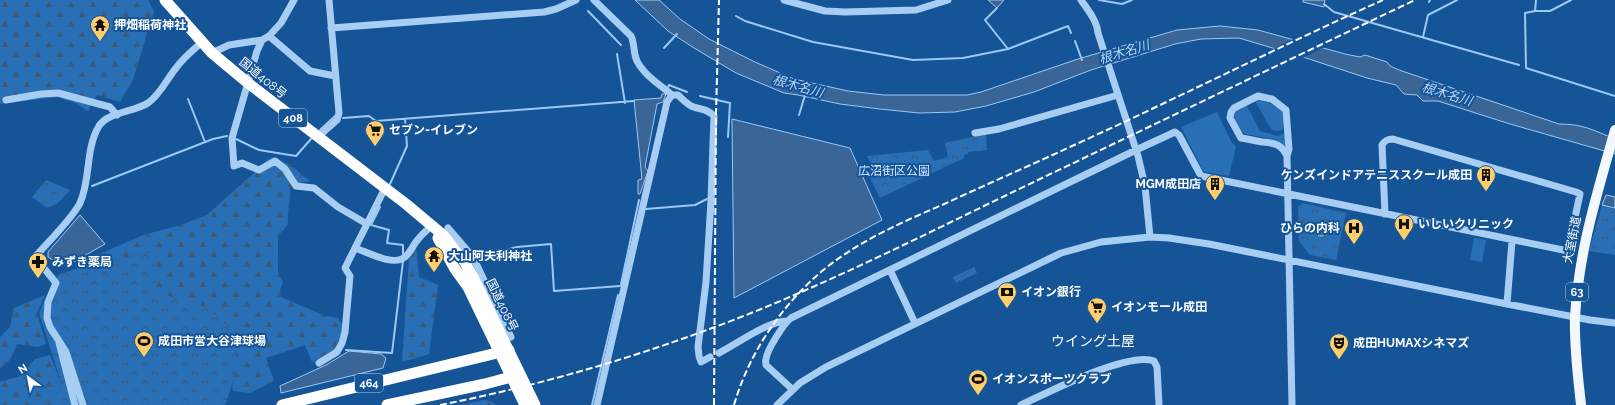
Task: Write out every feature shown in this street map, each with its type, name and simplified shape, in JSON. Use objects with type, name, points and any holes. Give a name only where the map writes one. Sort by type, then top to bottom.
[{"type":"highway","name":"国道408号","points":[[165,0],[212,53],[248,83],[406,204],[431,226],[468,287],[504,351],[516,376],[535,405]]},
{"type":"highway","name":"464","points":[[282,405],[504,351]]},
{"type":"highway","name":"国道408号","points":[[516,376],[525,405]]},
{"type":"highway","points":[[387,405],[516,376]]},
{"type":"main road","name":"大室街道","points":[[1581,405],[1575,318],[1579,272],[1590,214],[1615,130]]},
{"type":"street","points":[[212,53],[225,46],[262,40],[269,36],[289,12],[294,0]]},
{"type":"street","points":[[318,137],[337,120],[339,113],[329,0]]},
{"type":"street","points":[[331,28],[544,12],[556,9],[576,0]]},
{"type":"street","points":[[594,0],[631,36],[634,41],[637,60],[647,74],[668,92],[678,95],[690,105],[709,111],[715,119],[706,282],[698,348],[699,356],[702,362],[710,357]]},
{"type":"street","points":[[784,0],[825,11],[845,12],[916,10],[948,0]]},
{"type":"street","points":[[1081,0],[1090,12],[1098,28],[1098,33],[1136,150],[1145,186],[1150,238]]},
{"type":"street","points":[[269,36],[310,71],[335,76]]},
{"type":"street","points":[[262,40],[257,51],[232,138],[234,166],[242,163],[259,170],[275,161],[285,169],[296,186],[314,188],[338,207],[367,224]]},
{"type":"street","points":[[83,405],[66,352],[58,337],[50,327],[47,318],[48,302],[56,283],[35,257],[80,204],[91,151],[101,123],[121,112],[137,109],[155,98],[177,66],[202,42]]},
{"type":"street","points":[[597,405],[667,102],[668,92]]},
{"type":"street","points":[[975,133],[999,129],[1117,92]]},
{"type":"street","points":[[6,100],[41,94],[58,93],[110,107],[116,115]]},
{"type":"street","points":[[1287,156],[1285,151],[1272,142],[1241,138],[1230,118],[1230,112],[1234,108],[1258,96],[1272,99],[1286,110],[1289,150],[1287,156],[1292,405]]},
{"type":"street","points":[[792,389],[766,365],[766,359],[787,322],[833,297],[1175,132],[1179,135],[1201,176],[1512,241],[1568,251],[1580,194],[1393,138],[1388,139],[1382,146],[1385,214]]},
{"type":"street","points":[[319,364],[337,352],[342,343],[345,332],[350,276],[345,268],[385,188]]},
{"type":"street","points":[[355,248],[386,260],[394,261],[403,259],[416,240],[431,226]]},
{"type":"street","points":[[448,228],[473,257],[511,337]]},
{"type":"street","points":[[777,405],[792,389],[811,375],[826,367],[1061,253],[1101,242],[1169,238],[1209,244],[1575,318],[1615,323]]},
{"type":"street","points":[[1507,304],[1512,241]]},
{"type":"street","points":[[890,270],[915,323]]},
{"type":"street","points":[[719,353],[764,328],[782,321],[787,322]]},
{"type":"street","points":[[58,337],[75,405]]},
{"type":"street","points":[[1022,405],[1078,378],[1102,369],[1134,361],[1148,360],[1154,361],[1158,367],[1159,405]]},
{"type":"green space","points":[[0,0],[148,0],[154,11],[133,80],[120,102],[97,95],[88,111],[75,103],[58,97],[0,104]]},
{"type":"green space","points":[[1258,99],[1271,103],[1284,113],[1285,121],[1282,130],[1276,131],[1271,129],[1255,101]]},
{"type":"green space","points":[[1247,106],[1260,131],[1278,136],[1285,133],[1287,147],[1277,140],[1245,134],[1235,120],[1234,111]]},
{"type":"green space","points":[[1217,112],[1232,143],[1236,146],[1229,176],[1205,172],[1202,169],[1181,127]]},
{"type":"green space","name":"広沼街区公園","points":[[986,134],[987,150],[968,152],[968,154],[964,155],[964,158],[880,198],[869,176],[876,172],[867,156],[928,150],[934,161],[948,157],[945,143]]},
{"type":"green space","points":[[273,157],[290,165],[310,181],[290,184],[288,224],[278,237],[278,272],[283,282],[280,290],[281,297],[325,316],[338,318],[343,326],[341,336],[333,352],[312,362],[305,345],[266,358],[274,381],[250,393],[233,391],[232,386],[237,352],[198,304],[156,293],[155,251],[80,268],[97,255],[143,235],[181,225],[207,215],[267,160]]},
{"type":"green space","points":[[46,180],[70,190],[58,203],[47,208],[32,197]]},
{"type":"green space","points":[[1303,203],[1346,213],[1336,260],[1310,255],[1299,241],[1298,207]]},
{"type":"green space","points":[[1602,205],[1615,208],[1615,255],[1589,251]]},
{"type":"green space","points":[[1474,238],[1486,240],[1482,262],[1470,260]]},
{"type":"green space","points":[[416,245],[419,277],[438,285],[429,354],[402,362],[409,259]]},
{"type":"green space","points":[[155,251],[157,293],[188,300],[203,306],[220,319],[233,334],[237,354],[236,363],[233,382],[225,405],[50,405],[62,385],[39,313],[52,283],[60,274]]},
{"type":"green space","points":[[974,267],[977,273],[956,283],[953,277]]},
{"type":"green space","points":[[45,295],[37,313],[46,344],[38,347],[17,344],[9,361],[0,368],[0,337],[10,327],[14,308]]},
{"type":"green space","points":[[50,355],[62,385],[50,405],[0,405],[0,382],[20,376],[35,359]]},
{"type":"green space","points":[[484,400],[491,401],[496,405],[460,405]]},
{"type":"water","name":"根木名川","points":[[635,0],[659,0],[680,19],[709,39],[755,62],[794,79],[848,91],[884,95],[967,95],[981,92],[1078,59],[1177,30],[1220,26],[1258,30],[1345,54],[1360,57],[1365,55],[1387,62],[1390,66],[1399,70],[1559,124],[1588,128],[1615,139],[1615,154],[1510,124],[1438,101],[1423,101],[1417,95],[1404,94],[1396,85],[1367,78],[1239,38],[1201,39],[1175,44],[1091,70],[1034,92],[986,106],[955,112],[919,113],[840,104],[784,93],[736,73],[668,31]]},
{"type":"water","points":[[988,0],[1004,0],[997,8]]},
{"type":"water","points":[[1303,0],[1325,0],[1324,7],[1303,2]]},
{"type":"water","points":[[662,94],[666,94],[663,102],[657,104],[645,167],[648,171],[640,194],[638,194],[638,180],[642,179],[634,100],[661,98]]},
{"type":"water","points":[[732,119],[850,148],[882,220],[734,298]]},
{"type":"water","points":[[1606,195],[1615,197],[1615,208],[1602,205]]},
{"type":"water","points":[[80,215],[105,244],[70,264],[66,260],[59,264],[48,257],[48,252]]},
{"type":"water","points":[[1319,226],[1323,226],[1325,227],[1325,235],[1319,236],[1316,233],[1316,229]]},
{"type":"water","points":[[349,351],[381,354],[386,358],[383,368],[281,393],[280,386],[326,365]]},
{"type":"pier","points":[[1295,38],[1325,47],[1301,59],[1271,50]]},
{"type":"waterway","points":[[1099,0],[1122,4],[1132,0]]},
{"type":"waterway","points":[[1423,37],[1428,15],[1457,0]]},
{"type":"waterway","points":[[1536,0],[1535,11],[1525,13],[1526,68],[1615,96]]},
{"type":"waterway","points":[[1535,11],[1550,11],[1571,0]]},
{"type":"waterway","points":[[1324,4],[1334,12],[1519,65]]},
{"type":"waterway","points":[[997,8],[985,20],[1008,49],[1068,26],[1071,33]]},
{"type":"waterway","points":[[588,11],[621,45]]},
{"type":"waterway","points":[[736,16],[745,21],[813,42],[913,60],[963,58],[1008,49]]},
{"type":"waterway","points":[[664,48],[677,34]]},
{"type":"waterway","points":[[1075,41],[1082,60]]},
{"type":"waterway","points":[[617,54],[625,103]]},
{"type":"waterway","points":[[667,89],[669,85],[687,92]]},
{"type":"waterway","name":"根木名川","points":[[799,115],[805,95]]},
{"type":"waterway","points":[[700,96],[730,103],[728,137]]},
{"type":"waterway","points":[[188,99],[205,142]]},
{"type":"waterway","points":[[343,118],[369,116],[376,121],[634,101]]},
{"type":"waterway","points":[[320,130],[335,116]]},
{"type":"waterway","points":[[390,184],[407,146],[405,119]]},
{"type":"waterway","points":[[92,186],[213,139],[227,136]]},
{"type":"waterway","points":[[236,139],[259,150],[296,156],[311,139]]},
{"type":"waterway","points":[[646,209],[695,205],[707,199]]},
{"type":"waterway","points":[[621,284],[639,200]]},
{"type":"waterway","points":[[380,207],[371,225],[389,230],[387,243],[403,245],[403,257]]},
{"type":"waterway","points":[[497,252],[517,247],[551,244],[554,291],[620,286]]},
{"type":"waterway","points":[[346,350],[392,353],[403,261]]},
{"type":"waterway","points":[[592,405],[618,295]]},
{"type":"railway","points":[[714,405],[716,114],[719,0]]},
{"type":"railway","points":[[734,405],[748,367],[768,332],[780,315],[793,299],[822,271],[864,242],[895,226],[1040,161],[1383,0]]},
{"type":"railway","points":[[440,405],[565,376],[606,364],[687,337],[766,307],[829,280],[1415,0]]},
{"type":"place","name":"押畑稲荷神社","points":[[100,42]]},
{"type":"place","name":"セブン-イレブン","points":[[375,147]]},
{"type":"place","name":"ケンズインドアテニススクール成田","points":[[1486,192]]},
{"type":"place","name":"MGM成田店","points":[[1215,201]]},
{"type":"place","name":"いしいクリニック","points":[[1404,241]]},
{"type":"place","name":"ひらの内科","points":[[1354,245]]},
{"type":"place","name":"大山阿夫利神社","points":[[434,273]]},
{"type":"place","name":"みずき薬局","points":[[38,279]]},
{"type":"place","name":"イオン銀行","points":[[1007,309]]},
{"type":"place","name":"イオンモール成田","points":[[1097,324]]},
{"type":"place","name":"成田市営大谷津球場","points":[[144,358]]},
{"type":"place","name":"成田HUMAXシネマズ","points":[[1339,360]]},
{"type":"place","name":"イオンスポーツクラブ","points":[[978,396]]},
{"type":"district","name":"ウイング土屋","points":[[1093,341]]}]
